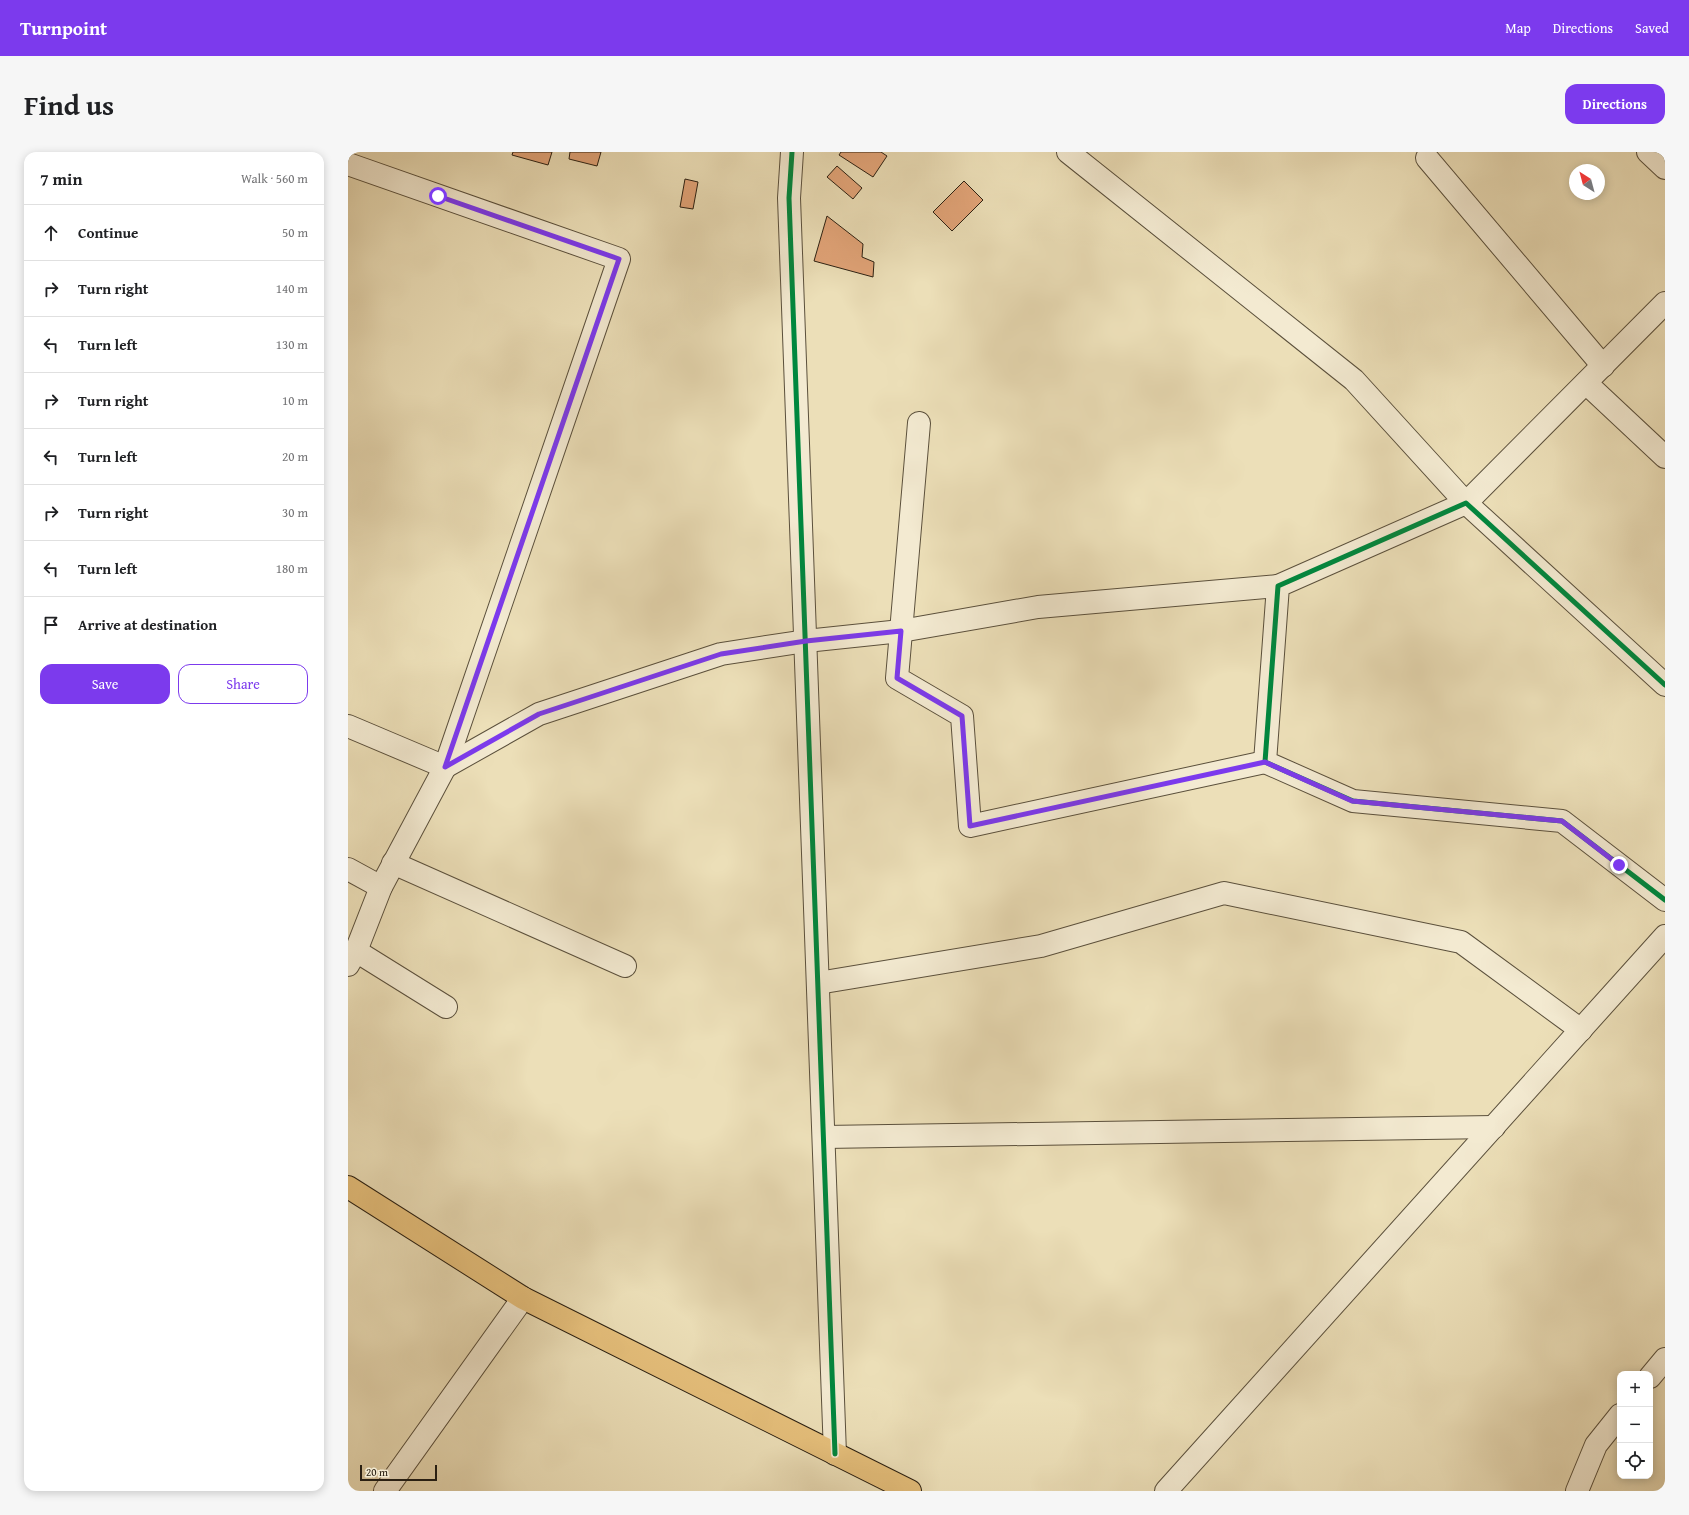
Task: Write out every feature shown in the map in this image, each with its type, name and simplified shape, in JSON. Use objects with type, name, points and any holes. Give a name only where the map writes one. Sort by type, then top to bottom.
[{"type":"main road","points":[[348,1187],[523,1298],[910,1491]]},
{"type":"street","points":[[792,152],[790,198],[836,1454]]},
{"type":"street","points":[[1068,152],[1354,380],[1466,503],[1665,685]]},
{"type":"street","points":[[1648,152],[1665,168]]},
{"type":"street","points":[[1427,158],[1602,366]]},
{"type":"street","points":[[348,164],[619,259],[445,767],[381,887],[352,958],[446,1007]]},
{"type":"street","points":[[445,767],[539,714],[721,654],[806,641],[901,631],[1038,607],[1278,586],[1466,503],[1665,304]]},
{"type":"street","points":[[1586,383],[1665,457]]},
{"type":"street","points":[[919,423],[897,678],[962,716],[970,826],[1265,762],[1352,801],[1562,821],[1665,900]]},
{"type":"street","points":[[1265,762],[1278,586]]},
{"type":"street","points":[[348,726],[445,767]]},
{"type":"street","points":[[393,863],[625,966]]},
{"type":"street","points":[[348,869],[381,887]]},
{"type":"street","points":[[818,983],[1041,946],[1224,893],[1461,942],[1581,1030]]},
{"type":"street","points":[[1166,1491],[1665,936]]},
{"type":"street","points":[[824,1137],[1494,1127]]},
{"type":"street","points":[[385,1491],[523,1298]]},
{"type":"street","points":[[1653,1373],[1665,1358]]},
{"type":"street","points":[[1577,1491],[1596,1445],[1617,1419]]},
{"type":"building","points":[[513,152],[552,152],[548,165],[512,155]]},
{"type":"building","points":[[570,152],[601,152],[597,166],[569,159]]},
{"type":"building","points":[[841,152],[881,152],[887,156],[873,177],[839,155]]},
{"type":"building","points":[[837,166],[862,188],[853,199],[827,177]]},
{"type":"building","points":[[685,179],[698,182],[693,209],[680,207]]},
{"type":"building","points":[[964,181],[983,200],[952,231],[933,212]]},
{"type":"building","points":[[827,216],[863,244],[862,257],[874,262],[873,277],[814,261]]},
{"type":"cycle path","points":[[792,152],[789,198],[835,1454]]},
{"type":"cycle path","points":[[1665,685],[1466,503],[1278,586],[1265,762],[1353,801],[1562,821],[1665,900]]},
{"type":"route","points":[[438,196],[619,259],[445,767],[539,714],[721,654],[806,641],[901,631],[897,678],[962,716],[970,826],[1265,762],[1352,801],[1562,821],[1619,865]]}]
